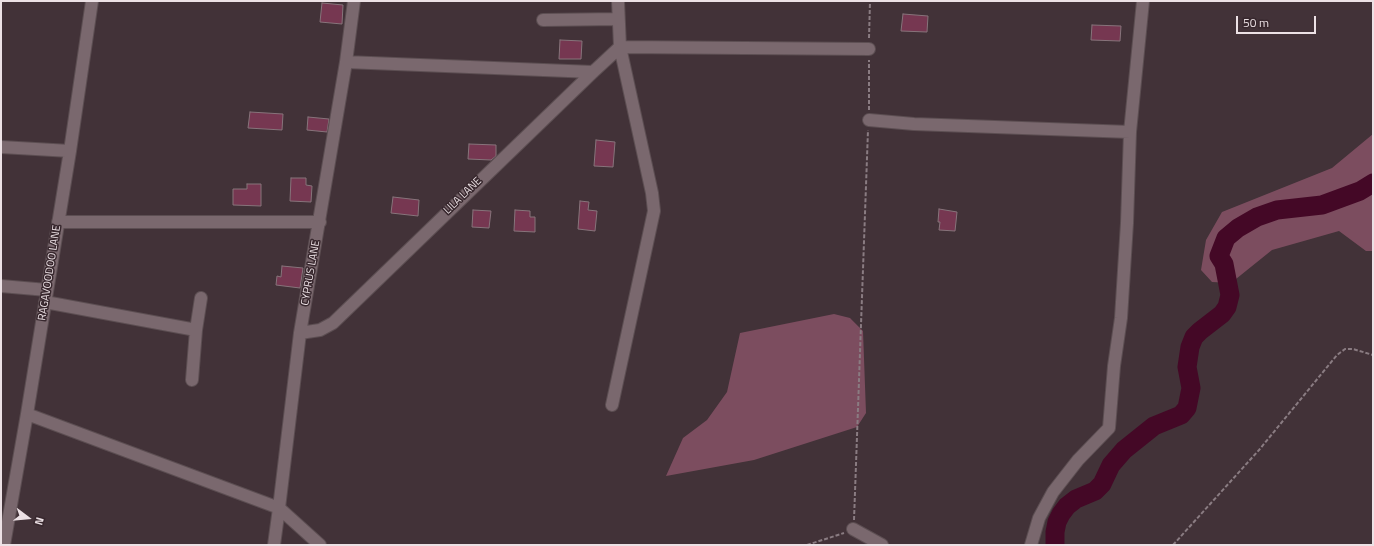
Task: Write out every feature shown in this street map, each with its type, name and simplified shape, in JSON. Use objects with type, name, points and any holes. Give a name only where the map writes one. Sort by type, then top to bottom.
[{"type":"street","name":"RAGAVOODOO LANE","points":[[4,545],[70,151],[92,1]]},
{"type":"street","name":"CYPRUS LANE","points":[[274,545],[300,333],[320,222],[346,62],[354,1]]},
{"type":"street","points":[[612,405],[654,211],[652,193],[620,47],[618,1]]},
{"type":"street","points":[[1031,545],[1039,518],[1053,492],[1078,460],[1109,428],[1114,366],[1121,318],[1127,222],[1130,132],[1143,1]]},
{"type":"street","points":[[543,20],[618,19]]},
{"type":"street","points":[[620,47],[869,49]]},
{"type":"street","name":"LILA LANE","points":[[300,333],[320,330],[333,323],[620,47]]},
{"type":"street","points":[[346,62],[593,72]]},
{"type":"street","points":[[869,120],[914,124],[1130,132]]},
{"type":"street","points":[[1,147],[70,151]]},
{"type":"street","points":[[58,222],[320,222]]},
{"type":"street","points":[[1,286],[47,290]]},
{"type":"street","points":[[192,380],[196,330],[201,298]]},
{"type":"street","points":[[45,302],[196,330]]},
{"type":"street","points":[[27,414],[279,508],[320,545]]},
{"type":"street","points":[[853,529],[882,545]]},
{"type":"path","points":[[807,545],[853,529],[869,120],[870,1]]},
{"type":"path","points":[[1173,545],[1259,450],[1337,356],[1345,349],[1353,349],[1373,355]]},
{"type":"shaded area","points":[[1373,134],[1373,251],[1366,251],[1339,231],[1272,250],[1231,283],[1212,282],[1201,270],[1206,240],[1222,212],[1332,168]]},
{"type":"shaded area","points":[[834,314],[850,318],[863,331],[866,413],[857,427],[754,460],[666,476],[683,438],[707,420],[727,392],[740,333]]},
{"type":"building","points":[[322,3],[343,5],[342,24],[320,22]]},
{"type":"building","points":[[903,14],[928,16],[927,32],[901,31]]},
{"type":"building","points":[[1092,25],[1121,26],[1120,41],[1091,40]]},
{"type":"building","points":[[560,40],[582,41],[581,59],[559,59]]},
{"type":"building","points":[[250,112],[283,114],[282,130],[248,128]]},
{"type":"building","points":[[308,117],[329,119],[327,132],[307,130]]},
{"type":"building","points":[[596,140],[615,142],[613,167],[594,166]]},
{"type":"building","points":[[469,144],[496,145],[496,156],[491,160],[468,159]]},
{"type":"building","points":[[291,178],[306,178],[306,185],[312,186],[311,202],[290,201]]},
{"type":"building","points":[[247,184],[261,184],[261,206],[233,205],[233,189],[247,189]]},
{"type":"building","points":[[393,197],[419,200],[418,216],[391,213]]},
{"type":"building","points":[[580,201],[589,202],[588,210],[597,211],[595,231],[578,229]]},
{"type":"building","points":[[939,209],[957,212],[955,231],[939,230]]},
{"type":"building","points":[[473,210],[491,211],[489,228],[472,227]]},
{"type":"building","points":[[515,210],[530,211],[530,217],[535,217],[535,232],[514,231]]},
{"type":"building","points":[[282,266],[303,268],[300,288],[276,285],[277,276],[281,277]]},
{"type":"waterway","points":[[1055,545],[1057,522],[1067,506],[1076,499],[1095,491],[1102,484],[1111,465],[1124,450],[1154,426],[1181,415],[1187,408],[1191,388],[1187,367],[1190,347],[1194,337],[1222,314],[1227,307],[1230,295],[1224,264],[1219,256],[1226,238],[1238,228],[1257,217],[1277,210],[1322,205],[1360,191],[1373,183]]}]
